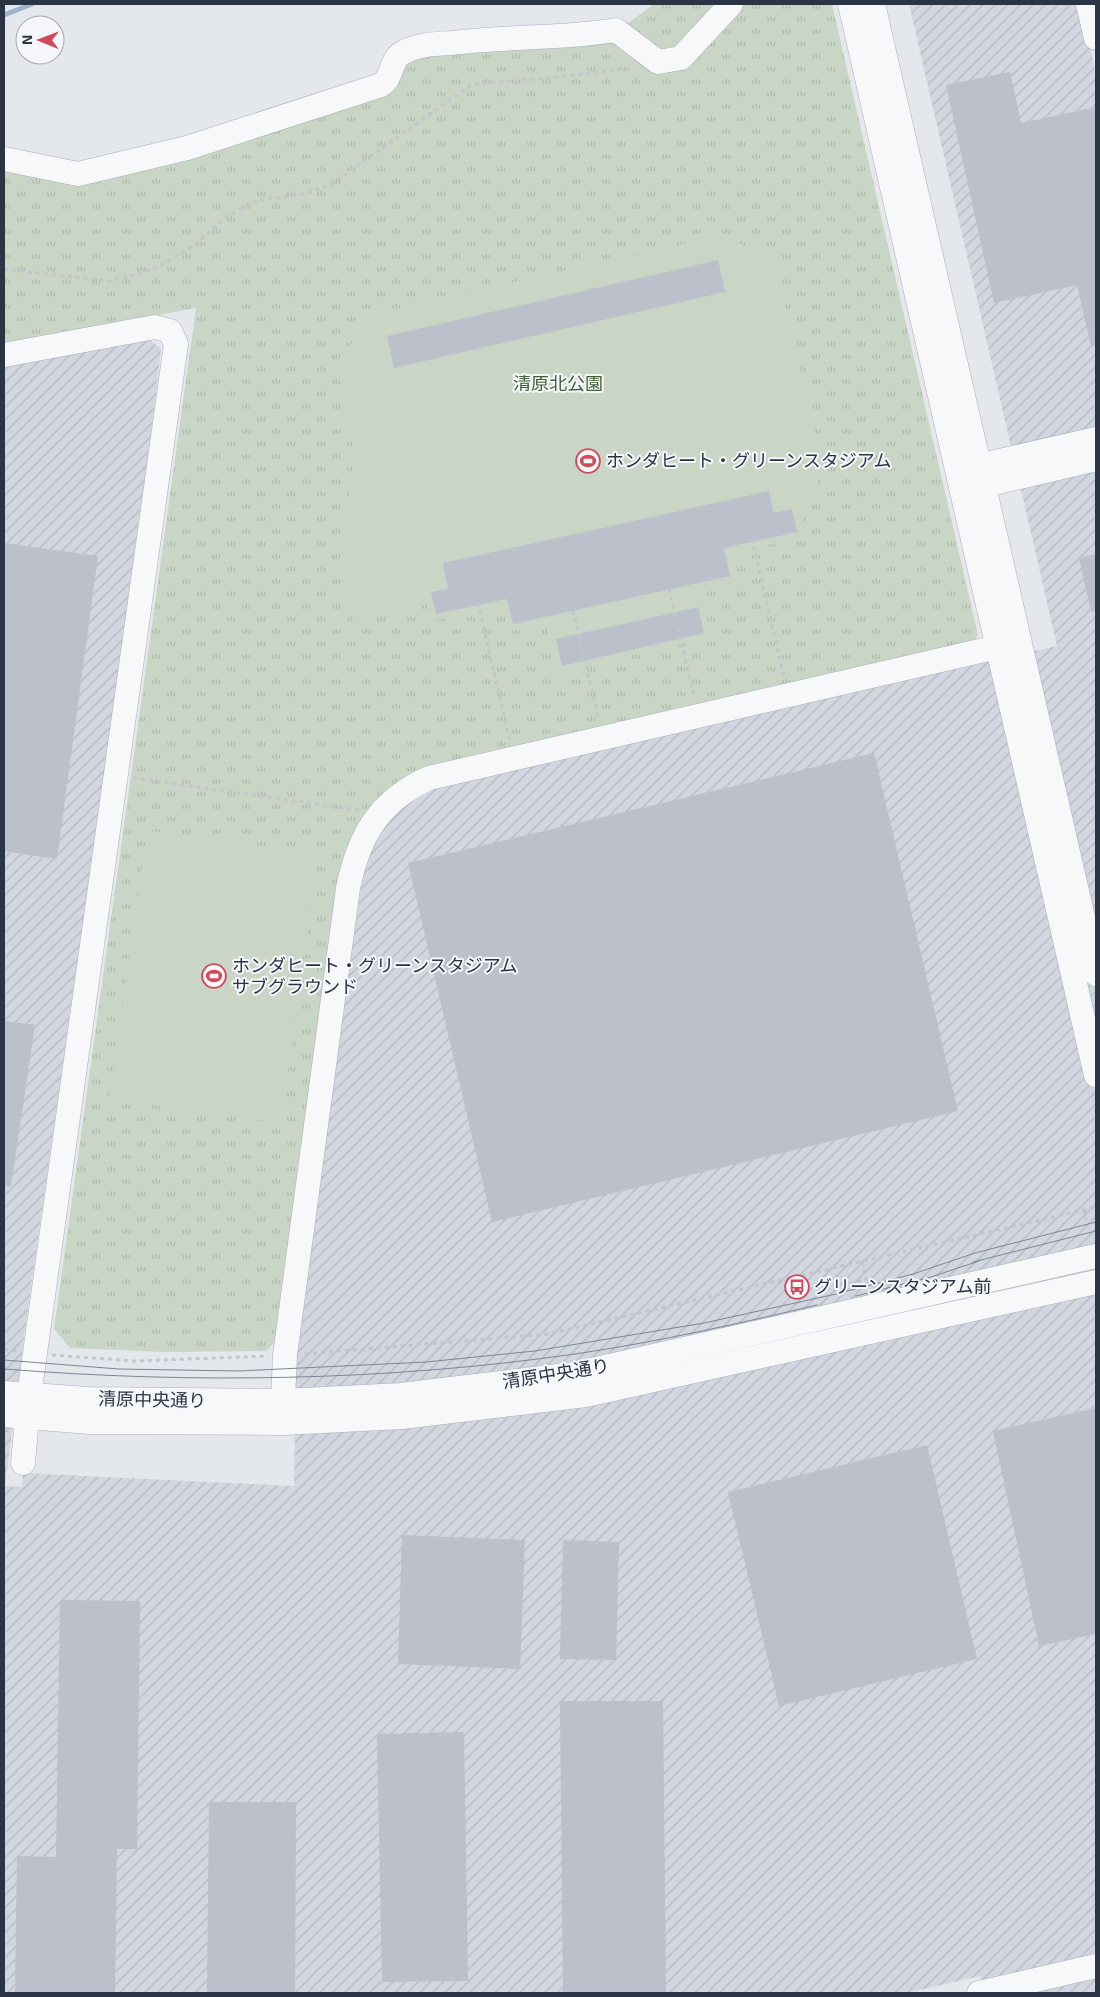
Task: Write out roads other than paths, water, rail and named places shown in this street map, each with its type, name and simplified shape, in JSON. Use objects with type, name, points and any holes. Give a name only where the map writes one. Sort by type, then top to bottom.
[{"type":"street","points":[[4,159],[78,174],[187,148],[381,85],[386,82],[397,56],[423,46],[495,38],[579,36],[616,30],[658,62],[681,58],[730,4]]},
{"type":"street","points":[[850,4],[970,478]]},
{"type":"street","points":[[874,4],[970,478],[1008,645],[1096,1076]]},
{"type":"street","points":[[1088,4],[1096,38]]},
{"type":"street","points":[[4,355],[155,327],[170,331],[176,344],[36,1353],[20,1410],[23,1463]]},
{"type":"street","points":[[970,478],[1096,439]]},
{"type":"street","points":[[970,478],[1096,459]]},
{"type":"street","points":[[1008,645],[1096,974]]},
{"type":"street","points":[[283,1401],[285,1355],[348,888],[360,845],[371,824],[384,808],[398,795],[429,778],[1008,645]]},
{"type":"street","name":"清原中央通り","points":[[20,1410],[97,1399],[283,1401],[401,1395],[574,1374],[1096,1256]]},
{"type":"street","name":"清原中央通り","points":[[4,1393],[20,1410],[89,1422],[294,1422],[402,1417],[586,1395],[1096,1282]]},
{"type":"street","points":[[979,1993],[1096,1966]]},
{"type":"waterway","points":[[4,15],[32,4]]},
{"type":"tram line","points":[[4,1360],[119,1369],[239,1371],[426,1362],[535,1351],[704,1323],[836,1294],[913,1274],[975,1253],[1096,1222]]},
{"type":"tram line","points":[[973,1262],[1096,1231]]},
{"type":"tram line","points":[[856,1296],[931,1277],[979,1261]]},
{"type":"tram line","points":[[4,1369],[75,1374],[218,1378],[361,1375],[433,1370],[575,1354],[636,1344],[817,1305]]},
{"type":"place","name":"ホンダヒート・グリーンスタジアム","points":[[588,461]]},
{"type":"place","name":"ホンダヒート・グリーンスタジアム サブグラウンド","points":[[214,976]]},
{"type":"place","name":"グリーンスタジアム前","points":[[797,1287]]},
{"type":"park label","name":"清原北公園","points":[[558,384]]}]
